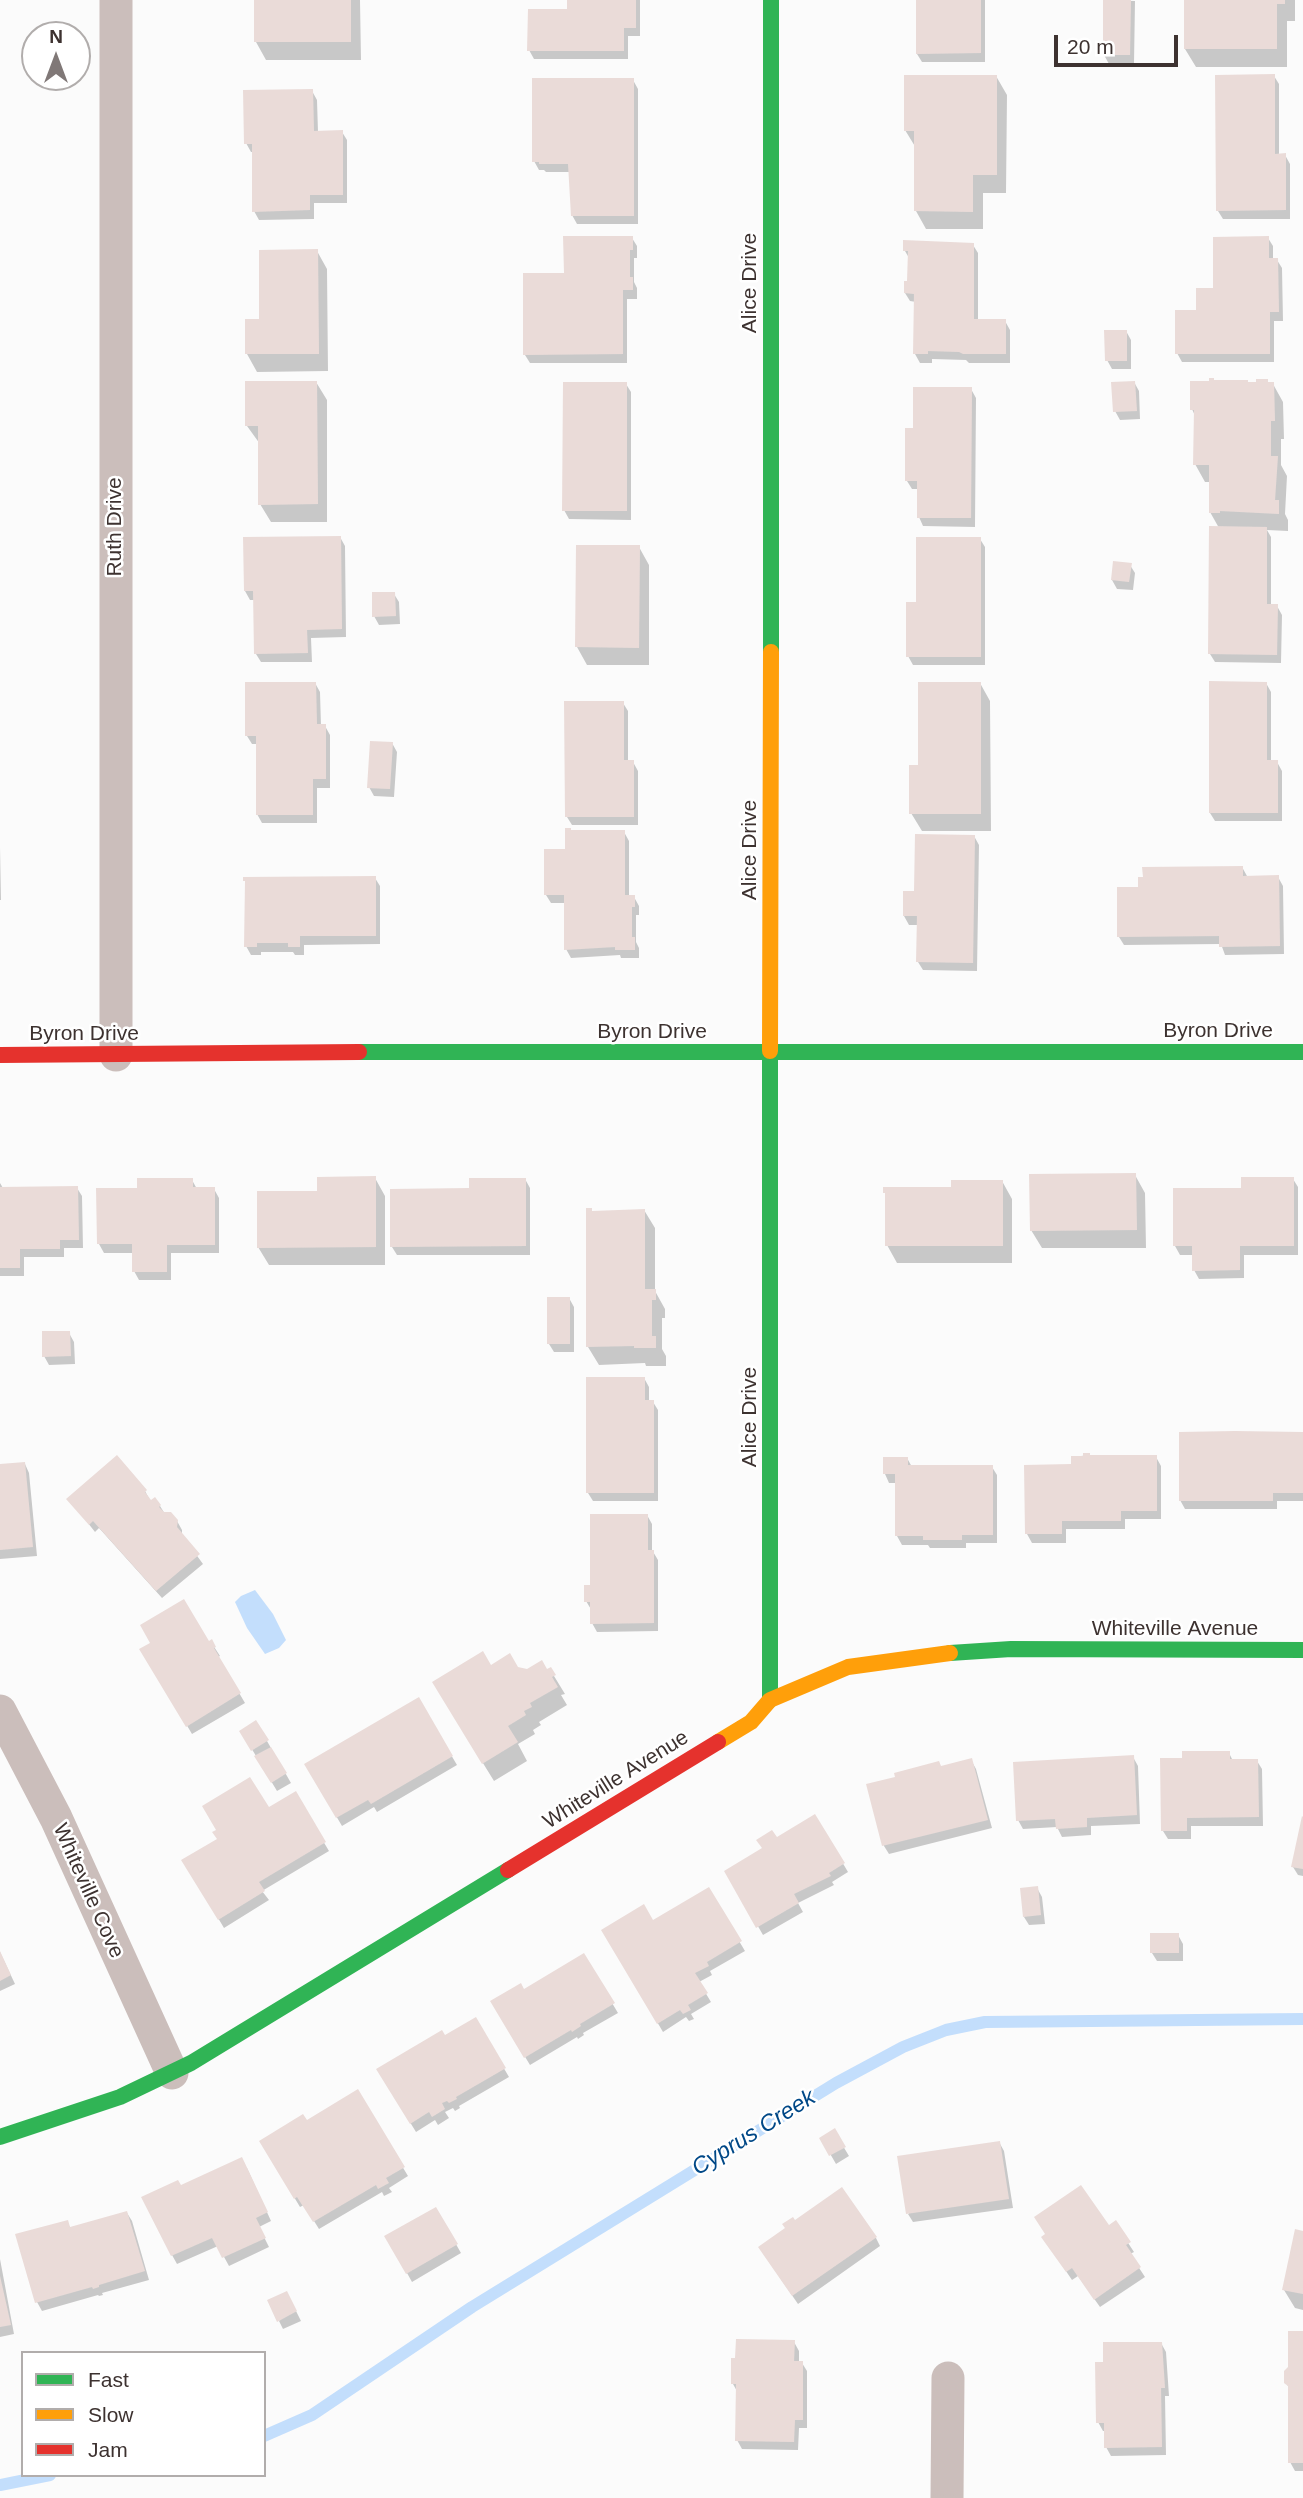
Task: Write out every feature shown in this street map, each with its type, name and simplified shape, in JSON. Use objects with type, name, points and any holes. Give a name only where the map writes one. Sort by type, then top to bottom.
[{"type":"street","name":"Ruth Drive","points":[[116,0],[116,1055]]},
{"type":"street","name":"Alice Drive","points":[[770,1700],[771,0]]},
{"type":"street","name":"Byron Drive","points":[[0,1055],[355,1052],[1303,1052]]},
{"type":"street","name":"Whiteville Avenue","points":[[0,2137],[120,2097],[172,2073],[242,2034],[751,1722],[770,1700],[848,1667],[929,1654],[1011,1649],[1303,1650]]},
{"type":"street","name":"Whiteville Cove","points":[[0,1711],[55,1818],[172,2073]]},
{"type":"street","points":[[947,2498],[948,2378]]},
{"type":"water","points":[[255,1590],[273,1614],[286,1640],[279,1648],[265,1654],[247,1628],[235,1602]]},
{"type":"building","points":[[254,0],[351,0],[351,42],[254,42]]},
{"type":"building","points":[[567,0],[636,0],[636,28],[624,28],[624,51],[527,51],[528,9],[567,9]]},
{"type":"building","points":[[916,0],[981,0],[981,53],[916,54]]},
{"type":"building","points":[[1103,0],[1131,0],[1130,55],[1103,55]]},
{"type":"building","points":[[1184,0],[1285,0],[1285,4],[1277,4],[1277,49],[1184,49]]},
{"type":"building","points":[[1275,74],[1275,154],[1286,153],[1286,210],[1216,211],[1215,75]]},
{"type":"building","points":[[904,75],[997,75],[997,175],[973,175],[973,212],[914,211],[914,131],[904,131]]},
{"type":"building","points":[[532,78],[634,78],[634,216],[571,216],[568,164],[532,162]]},
{"type":"building","points":[[313,89],[314,131],[343,130],[343,195],[310,195],[310,210],[252,212],[252,144],[244,144],[243,90]]},
{"type":"building","points":[[563,236],[633,236],[630,277],[633,277],[633,290],[623,290],[623,354],[523,355],[523,273],[564,273]]},
{"type":"building","points":[[1269,236],[1269,258],[1278,258],[1279,312],[1270,312],[1270,354],[1175,354],[1175,310],[1196,310],[1196,288],[1213,288],[1213,237]]},
{"type":"building","points":[[903,240],[974,243],[974,319],[1006,319],[1006,354],[928,351],[928,354],[913,354],[914,294],[904,293],[908,251],[903,251]]},
{"type":"building","points":[[318,249],[319,354],[245,354],[245,319],[259,319],[259,250]]},
{"type":"building","points":[[1104,330],[1127,330],[1127,361],[1105,361]]},
{"type":"building","points":[[1209,378],[1248,382],[1268,379],[1268,382],[1274,382],[1275,421],[1271,421],[1271,456],[1278,456],[1275,500],[1279,500],[1279,514],[1220,511],[1209,513],[1209,465],[1193,465],[1194,410],[1190,410],[1190,381],[1209,381]]},
{"type":"building","points":[[245,381],[317,381],[318,504],[258,505],[258,426],[245,426]]},
{"type":"building","points":[[1135,381],[1137,411],[1113,412],[1111,382]]},
{"type":"building","points":[[563,382],[627,382],[627,511],[562,511]]},
{"type":"building","points":[[913,387],[972,387],[971,518],[917,518],[917,481],[905,481],[905,428],[913,428]]},
{"type":"building","points":[[1209,526],[1267,527],[1267,604],[1278,604],[1277,655],[1208,654]]},
{"type":"building","points":[[341,536],[342,629],[307,630],[308,653],[254,654],[253,591],[244,591],[243,537]]},
{"type":"building","points":[[916,537],[981,537],[981,657],[906,657],[906,602],[916,602]]},
{"type":"building","points":[[576,545],[640,545],[639,648],[575,647]]},
{"type":"building","points":[[1113,561],[1132,563],[1129,582],[1111,580]]},
{"type":"building","points":[[372,592],[395,592],[396,616],[372,617]]},
{"type":"building","points":[[1209,681],[1267,682],[1267,760],[1278,760],[1278,813],[1209,813]]},
{"type":"building","points":[[245,682],[316,682],[317,724],[326,724],[326,779],[313,779],[313,815],[256,815],[256,736],[245,736]]},
{"type":"building","points":[[918,682],[981,682],[981,814],[909,814],[909,765],[918,765]]},
{"type":"building","points":[[564,701],[624,701],[624,760],[634,760],[634,817],[565,817]]},
{"type":"building","points":[[370,741],[393,742],[390,789],[367,788]]},
{"type":"building","points":[[565,828],[625,830],[625,895],[635,895],[635,907],[632,907],[632,937],[635,937],[635,950],[615,950],[615,947],[564,950],[564,895],[544,895],[544,849],[565,849]]},
{"type":"building","points":[[915,834],[975,835],[973,963],[916,962],[917,916],[903,916],[903,891],[914,891]]},
{"type":"building","points":[[1243,866],[1243,876],[1279,875],[1280,946],[1219,947],[1219,936],[1117,937],[1117,887],[1138,887],[1138,877],[1143,877],[1142,867]]},
{"type":"building","points":[[376,876],[376,936],[300,936],[300,947],[288,947],[288,943],[257,943],[257,947],[244,947],[243,877]]},
{"type":"building","points":[[1136,1173],[1137,1230],[1030,1231],[1029,1174]]},
{"type":"building","points":[[376,1176],[376,1247],[257,1248],[257,1191],[317,1191],[317,1177]]},
{"type":"building","points":[[1241,1177],[1294,1177],[1294,1246],[1240,1246],[1240,1270],[1192,1271],[1192,1246],[1173,1246],[1173,1188],[1241,1188]]},
{"type":"building","points":[[137,1178],[193,1178],[193,1187],[215,1187],[215,1245],[167,1245],[167,1272],[132,1272],[132,1244],[97,1244],[96,1188],[137,1188]]},
{"type":"building","points":[[469,1178],[526,1178],[526,1246],[390,1247],[390,1189],[469,1188]]},
{"type":"building","points":[[951,1180],[1003,1180],[1003,1246],[885,1246],[883,1187],[951,1187]]},
{"type":"building","points":[[78,1186],[79,1240],[60,1240],[60,1249],[20,1249],[20,1268],[0,1268],[0,1187]]},
{"type":"building","points":[[586,1208],[592,1208],[592,1211],[645,1209],[645,1289],[656,1289],[656,1300],[652,1300],[652,1336],[656,1336],[656,1348],[586,1347]]},
{"type":"building","points":[[547,1297],[570,1297],[570,1344],[547,1344]]},
{"type":"building","points":[[42,1331],[70,1331],[71,1356],[42,1357]]},
{"type":"building","points":[[586,1377],[645,1377],[645,1400],[654,1400],[654,1493],[586,1493]]},
{"type":"building","points":[[1179,1432],[1303,1432],[1303,1493],[1273,1493],[1273,1501],[1179,1501]]},
{"type":"building","points":[[1083,1453],[1157,1455],[1157,1511],[1121,1511],[1121,1521],[1062,1521],[1062,1534],[1025,1534],[1024,1465],[1071,1464],[1071,1456],[1083,1456]]},
{"type":"building","points":[[117,1455],[147,1490],[145,1492],[151,1500],[155,1497],[164,1512],[171,1512],[178,1520],[177,1527],[200,1554],[156,1591],[93,1521],[89,1525],[66,1499]]},
{"type":"building","points":[[883,1457],[908,1457],[908,1465],[993,1465],[993,1535],[962,1535],[962,1540],[923,1540],[923,1536],[895,1536],[895,1474],[883,1474]]},
{"type":"building","points":[[25,1462],[33,1547],[0,1550],[0,1464]]},
{"type":"building","points":[[590,1514],[648,1514],[648,1550],[654,1550],[654,1623],[590,1624],[590,1602],[584,1602],[584,1585],[590,1585]]},
{"type":"building","points":[[184,1599],[209,1641],[212,1639],[216,1647],[214,1648],[241,1693],[186,1727],[139,1649],[150,1643],[140,1625]]},
{"type":"building","points":[[483,1651],[491,1665],[510,1653],[518,1667],[527,1669],[542,1660],[547,1669],[551,1667],[556,1675],[552,1677],[558,1687],[530,1703],[532,1707],[524,1711],[526,1715],[508,1726],[518,1742],[482,1764],[432,1682]]},
{"type":"building","points":[[419,1697],[453,1756],[371,1804],[368,1800],[336,1818],[304,1764]]},
{"type":"building","points":[[256,1720],[269,1740],[251,1751],[239,1731]]},
{"type":"building","points":[[271,1747],[287,1773],[271,1783],[254,1756]]},
{"type":"building","points":[[1182,1751],[1230,1751],[1230,1759],[1258,1759],[1259,1817],[1187,1818],[1187,1831],[1161,1831],[1160,1758],[1182,1758]]},
{"type":"building","points":[[1134,1755],[1137,1815],[1087,1818],[1087,1827],[1056,1829],[1055,1819],[1016,1821],[1013,1762]]},
{"type":"building","points":[[972,1758],[988,1820],[882,1846],[866,1784],[939,1761],[941,1766]]},
{"type":"building","points":[[250,1777],[269,1807],[296,1791],[326,1842],[259,1882],[265,1891],[218,1920],[181,1860],[217,1839],[212,1832],[216,1830],[202,1806]]},
{"type":"building","points":[[815,1814],[845,1863],[829,1873],[831,1876],[794,1894],[799,1903],[756,1928],[724,1871],[762,1848],[756,1840],[772,1830],[777,1837]]},
{"type":"building","points":[[1303,1817],[1303,1869],[1291,1867]]},
{"type":"building","points":[[1038,1886],[1041,1915],[1023,1917],[1020,1888]]},
{"type":"building","points":[[709,1887],[742,1941],[707,1962],[709,1966],[695,1973],[708,1993],[688,2005],[691,2010],[683,2014],[680,2010],[657,2024],[601,1930],[644,1904],[653,1920]]},
{"type":"building","points":[[1150,1933],[1179,1933],[1179,1953],[1150,1953]]},
{"type":"building","points":[[0,1951],[11,1975],[0,1981]]},
{"type":"building","points":[[584,1953],[615,2003],[580,2024],[581,2026],[572,2032],[571,2030],[524,2058],[490,2001],[521,1983],[524,1989]]},
{"type":"building","points":[[476,2017],[506,2068],[456,2097],[457,2099],[442,2103],[445,2109],[432,2117],[429,2112],[410,2124],[376,2069],[442,2030],[445,2035]]},
{"type":"building","points":[[358,2089],[405,2167],[386,2178],[389,2183],[378,2189],[376,2185],[313,2222],[297,2197],[294,2199],[259,2141],[303,2114],[307,2120]]},
{"type":"building","points":[[835,2128],[846,2147],[829,2156],[819,2138]]},
{"type":"building","points":[[1000,2141],[1009,2199],[906,2214],[897,2156]]},
{"type":"building","points":[[242,2157],[268,2212],[256,2218],[266,2238],[222,2258],[212,2238],[171,2256],[141,2197],[178,2180],[181,2185]]},
{"type":"building","points":[[1081,2185],[1109,2225],[1116,2220],[1131,2242],[1126,2245],[1141,2267],[1094,2300],[1072,2268],[1066,2272],[1041,2237],[1045,2234],[1034,2217]]},
{"type":"building","points":[[842,2187],[877,2237],[792,2296],[758,2247],[785,2228],[782,2224],[793,2217],[795,2220]]},
{"type":"building","points":[[436,2207],[458,2244],[406,2274],[384,2236]]},
{"type":"building","points":[[127,2211],[145,2271],[93,2289],[92,2287],[35,2303],[15,2234],[68,2220],[70,2227]]},
{"type":"building","points":[[1295,2229],[1303,2231],[1303,2294],[1282,2290]]},
{"type":"building","points":[[0,2276],[11,2325],[0,2327]]},
{"type":"building","points":[[287,2291],[297,2311],[277,2322],[267,2300]]},
{"type":"building","points":[[1288,2331],[1303,2331],[1303,2463],[1288,2463],[1288,2386],[1284,2383],[1284,2371],[1288,2367]]},
{"type":"building","points":[[736,2339],[795,2340],[794,2361],[803,2361],[803,2420],[795,2420],[794,2442],[735,2441],[736,2384],[731,2384],[731,2358],[735,2358]]},
{"type":"building","points":[[1103,2342],[1162,2342],[1165,2388],[1161,2388],[1162,2447],[1104,2448],[1104,2423],[1096,2423],[1095,2362],[1103,2362]]},
{"type":"waterway","name":"Cyprus Creek","points":[[266,2435],[312,2415],[472,2307],[836,2083],[903,2047],[946,2030],[985,2022],[1303,2019]]},
{"type":"waterway","name":"Cyprus Creek","points":[[0,2485],[40,2477]]},
{"type":"traffic: fast","points":[[771,0],[771,652]]},
{"type":"traffic: fast","points":[[770,1051],[770,1700]]},
{"type":"traffic: fast","points":[[359,1052],[1303,1052]]},
{"type":"traffic: fast","points":[[950,1653],[1011,1649],[1303,1650]]},
{"type":"traffic: fast","points":[[0,2137],[120,2097],[191,2063],[508,1870]]},
{"type":"traffic: slow","points":[[770,1051],[771,652]]},
{"type":"traffic: slow","points":[[718,1742],[751,1722],[770,1700],[848,1667],[950,1653]]},
{"type":"traffic: jam","points":[[0,1055],[359,1052]]},
{"type":"traffic: jam","points":[[508,1870],[718,1742]]}]
